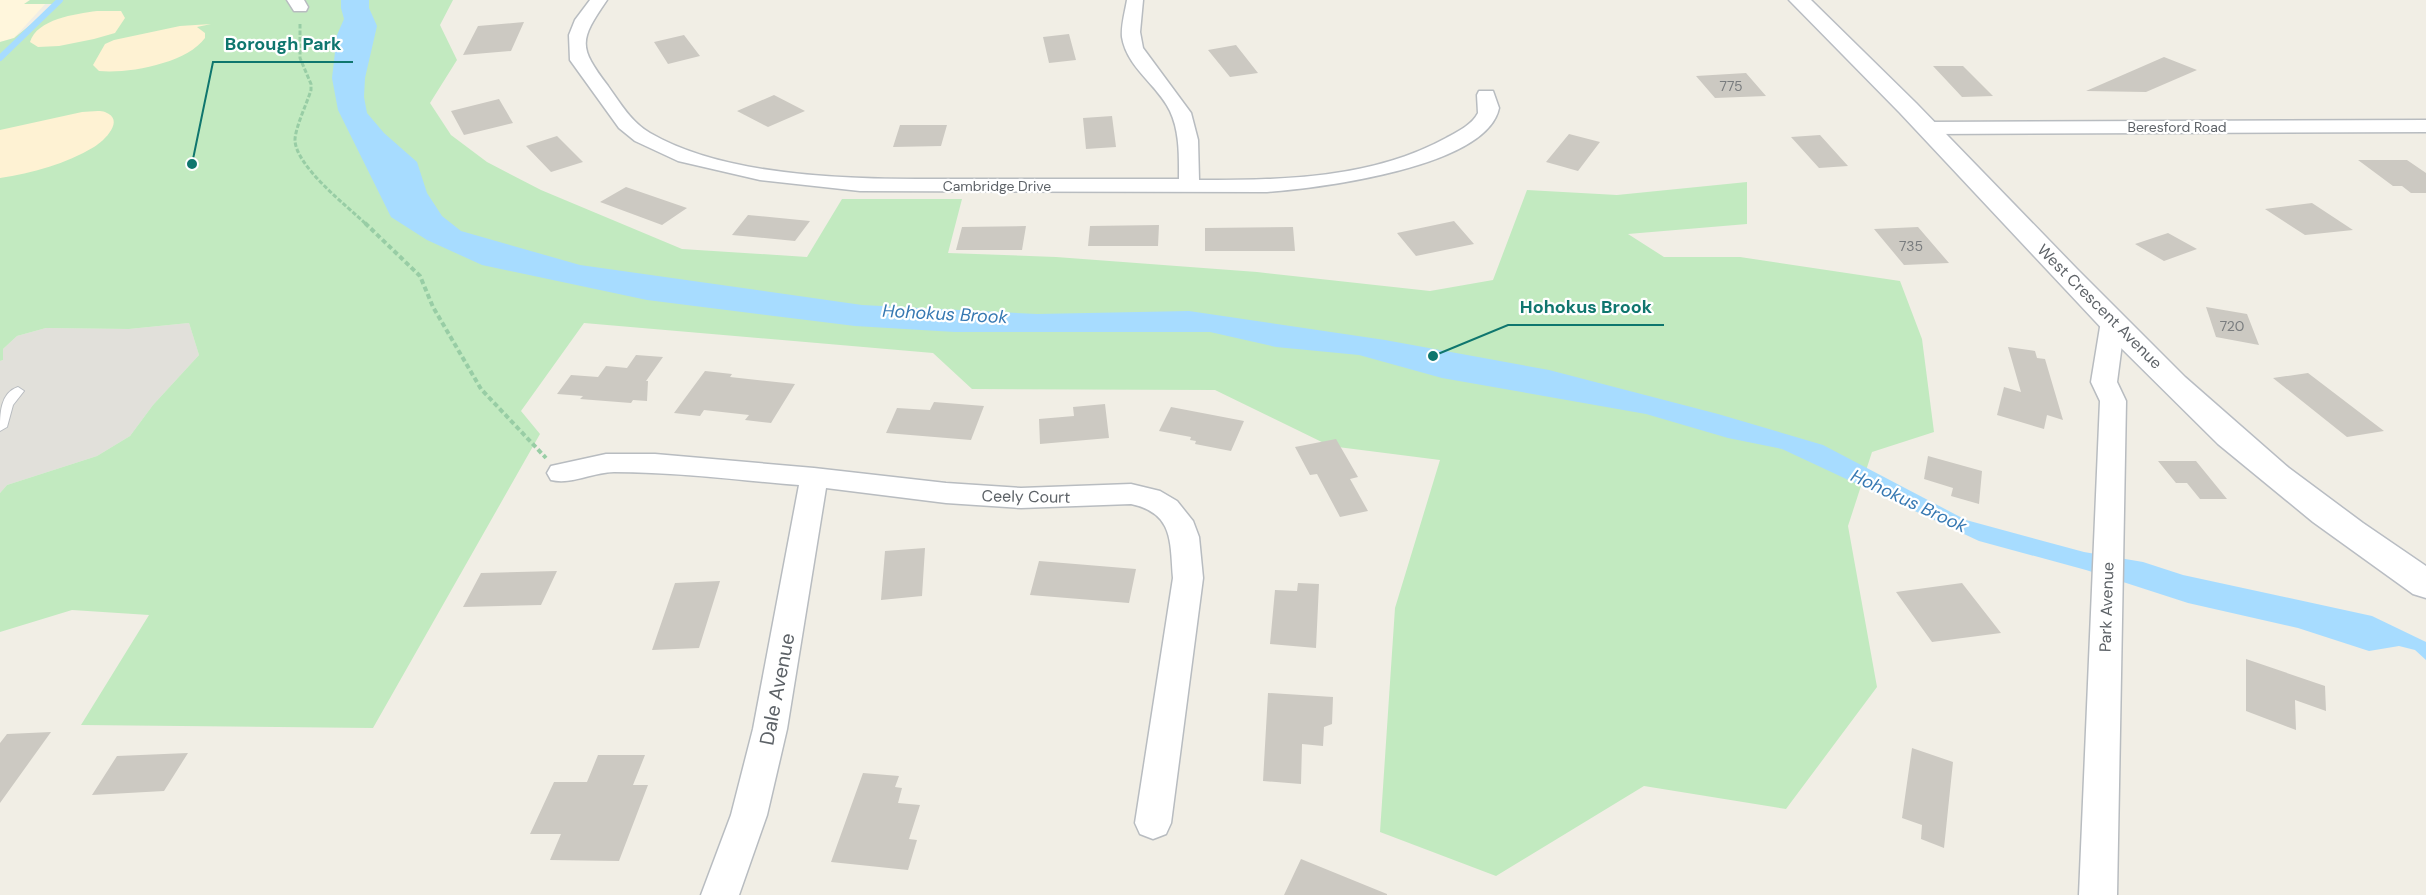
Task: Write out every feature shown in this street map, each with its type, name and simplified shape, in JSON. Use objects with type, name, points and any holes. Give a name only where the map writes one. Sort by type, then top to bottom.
[{"type":"main road","name":"West Crescent Avenue","points":[[1799,0],[1929,128],[2113,321],[2239,443],[2364,543],[2426,584]]},
{"type":"street","name":"Cambridge Drive","points":[[599,0],[583,19],[575,48],[579,60],[626,124],[660,147],[685,157],[760,174],[860,184],[1267,186],[1311,183],[1391,167],[1425,156],[1476,129],[1485,120],[1490,110],[1486,95]]},
{"type":"street","points":[[1135,0],[1131,34],[1134,49],[1142,64],[1168,93],[1180,111],[1187,130],[1190,148],[1189,186]]},
{"type":"street","name":"Beresford Road","points":[[1929,128],[2426,126]]},
{"type":"street","name":"Park Avenue","points":[[2098,895],[2113,401],[2104,382],[2113,321]]},
{"type":"street","name":"Ceely Court","points":[[561,473],[606,463],[655,464],[814,477],[946,493],[1021,498],[1131,495],[1150,498],[1167,508],[1179,521],[1184,537],[1188,578],[1153,823]]},
{"type":"street","name":"Dale Avenue","points":[[720,895],[749,815],[771,729],[814,477]]},
{"type":"lane","points":[[0,428],[7,404],[18,391]]},
{"type":"path","points":[[297,3],[300,58],[312,84],[306,111],[294,139],[298,153],[306,167],[420,276],[433,307],[481,389],[561,473]]},
{"type":"shaded area","points":[[0,0],[30,0],[26,3],[48,1],[14,38],[0,42]]},
{"type":"shaded area","points":[[189,323],[199,355],[153,405],[130,436],[97,456],[7,485],[0,493],[0,361],[3,360],[3,349],[17,336],[46,328],[129,329]]},
{"type":"green space","points":[[30,0],[453,0],[440,25],[457,60],[430,103],[451,135],[487,162],[541,190],[682,249],[807,257],[842,199],[962,199],[948,253],[1056,257],[1257,272],[1430,291],[1493,280],[1527,190],[1617,195],[1747,182],[1747,224],[1628,234],[1664,257],[1740,257],[1900,281],[1922,339],[1934,432],[1872,452],[1848,526],[1877,687],[1786,809],[1644,786],[1496,876],[1380,832],[1395,608],[1440,460],[1330,446],[1215,390],[972,389],[933,353],[584,323],[521,411],[540,434],[373,728],[81,725],[149,615],[72,610],[0,632],[0,493],[7,485],[97,456],[130,436],[153,405],[199,355],[189,323],[129,329],[46,328],[17,336],[3,349],[3,360],[0,361],[0,42],[14,38],[56,4],[24,4]]},
{"type":"sand","points":[[97,11],[121,11],[125,18],[115,33],[94,39],[59,46],[38,47],[30,42],[34,34],[48,23],[68,16]]},
{"type":"sand","points":[[211,24],[197,27],[205,33],[205,38],[197,47],[171,60],[126,71],[99,71],[93,65],[105,44],[114,40],[180,26]]},
{"type":"sand","points":[[82,112],[105,112],[114,120],[111,130],[98,144],[60,163],[0,178],[0,130]]},
{"type":"water","points":[[341,0],[369,0],[369,8],[377,26],[365,78],[364,97],[367,113],[384,133],[417,162],[427,193],[442,216],[461,231],[580,265],[862,305],[1037,314],[1189,311],[1385,340],[1549,370],[1718,414],[1823,445],[1966,520],[2084,552],[2143,562],[2183,575],[2372,616],[2426,642],[2426,660],[2415,650],[2399,646],[2369,651],[2298,628],[2188,603],[2086,570],[1979,541],[1782,449],[1728,438],[1646,414],[1442,378],[1359,355],[1276,347],[1210,332],[955,332],[855,326],[647,300],[482,265],[427,240],[391,217],[338,110],[332,78],[337,35],[344,19]]},
{"type":"building","points":[[524,22],[511,51],[463,55],[478,26]]},
{"type":"building","points":[[1069,34],[1076,60],[1049,63],[1043,37]]},
{"type":"building","points":[[684,35],[700,56],[668,64],[654,42]]},
{"type":"building","points":[[1236,45],[1258,73],[1230,77],[1208,50]]},
{"type":"building","points":[[2164,57],[2197,70],[2146,92],[2086,91]]},
{"type":"building","points":[[1933,66],[1963,66],[1993,96],[1962,97]]},
{"type":"building","points":[[1746,73],[1766,96],[1715,98],[1696,76]]},
{"type":"building","points":[[774,95],[805,111],[768,127],[737,111]]},
{"type":"building","points":[[499,99],[513,123],[464,135],[451,111]]},
{"type":"building","points":[[1112,116],[1116,147],[1086,149],[1083,118]]},
{"type":"building","points":[[900,125],[947,125],[941,146],[893,147]]},
{"type":"building","points":[[1569,134],[1600,142],[1578,171],[1546,162]]},
{"type":"building","points":[[1820,135],[1848,166],[1819,168],[1791,137]]},
{"type":"building","points":[[557,136],[583,162],[551,172],[526,146]]},
{"type":"building","points":[[2358,160],[2407,160],[2426,173],[2426,193],[2411,193],[2402,186],[2393,186]]},
{"type":"building","points":[[626,187],[687,208],[662,225],[600,202]]},
{"type":"building","points":[[2312,203],[2353,230],[2305,235],[2265,209]]},
{"type":"building","points":[[748,215],[810,221],[795,241],[732,235]]},
{"type":"building","points":[[1454,221],[1474,244],[1416,256],[1397,233]]},
{"type":"building","points":[[1159,225],[1158,246],[1088,246],[1090,226]]},
{"type":"building","points":[[1026,226],[1022,250],[956,250],[962,227]]},
{"type":"building","points":[[1293,227],[1295,251],[1205,251],[1205,228]]},
{"type":"building","points":[[1918,227],[1949,263],[1904,265],[1874,229]]},
{"type":"building","points":[[2168,233],[2197,249],[2164,261],[2135,244]]},
{"type":"building","points":[[2206,307],[2247,314],[2259,345],[2216,337]]},
{"type":"building","points":[[2008,347],[2035,351],[2037,358],[2045,359],[2063,420],[2047,415],[2044,429],[1997,415],[2004,387],[2021,392]]},
{"type":"building","points":[[636,355],[663,357],[646,381],[648,381],[647,401],[633,400],[631,403],[580,399],[583,396],[557,394],[571,375],[598,377],[606,366],[627,368]]},
{"type":"building","points":[[705,371],[732,374],[730,377],[795,384],[771,423],[745,420],[749,415],[704,410],[700,416],[674,413]]},
{"type":"building","points":[[2308,373],[2384,431],[2347,437],[2273,378]]},
{"type":"building","points":[[934,402],[984,406],[971,440],[886,433],[897,408],[930,410]]},
{"type":"building","points":[[1105,404],[1109,438],[1040,444],[1039,419],[1074,416],[1073,407]]},
{"type":"building","points":[[1171,407],[1244,421],[1231,451],[1195,444],[1196,441],[1190,440],[1191,437],[1159,431]]},
{"type":"building","points":[[1336,439],[1358,477],[1350,479],[1368,511],[1340,517],[1317,474],[1310,475],[1295,447]]},
{"type":"building","points":[[1928,456],[1982,471],[1979,504],[1951,496],[1953,488],[1924,479]]},
{"type":"building","points":[[2158,461],[2196,461],[2227,499],[2200,499],[2187,483],[2176,483]]},
{"type":"building","points":[[925,548],[922,596],[881,600],[885,551]]},
{"type":"building","points":[[1039,561],[1136,569],[1129,603],[1030,595]]},
{"type":"building","points":[[557,571],[541,605],[463,607],[481,573]]},
{"type":"building","points":[[720,581],[699,648],[652,650],[675,583]]},
{"type":"building","points":[[1298,583],[1319,584],[1316,648],[1270,644],[1275,590],[1297,591]]},
{"type":"building","points":[[1962,583],[2001,633],[1932,642],[1896,592]]},
{"type":"building","points":[[2246,659],[2325,686],[2326,711],[2295,700],[2296,730],[2246,711]]},
{"type":"building","points":[[1268,693],[1333,697],[1332,724],[1324,727],[1323,746],[1302,744],[1301,784],[1263,781]]},
{"type":"building","points":[[51,732],[0,803],[0,743],[7,734]]},
{"type":"building","points":[[1912,748],[1953,762],[1944,848],[1921,839],[1922,825],[1902,818]]},
{"type":"building","points":[[188,753],[164,791],[92,795],[117,756]]},
{"type":"building","points":[[598,755],[645,755],[633,785],[648,785],[619,861],[550,860],[561,834],[530,834],[554,782],[587,782]]},
{"type":"building","points":[[863,773],[899,776],[895,787],[902,788],[898,803],[920,805],[909,839],[917,840],[908,870],[831,862]]},
{"type":"building","points":[[1301,859],[1387,894],[1387,895],[1284,895]]},
{"type":"waterway","points":[[0,58],[60,0]]},
{"type":"place","name":"Borough Park","points":[[192,164]]},
{"type":"place","name":"Hohokus Brook","points":[[1433,356]]}]
